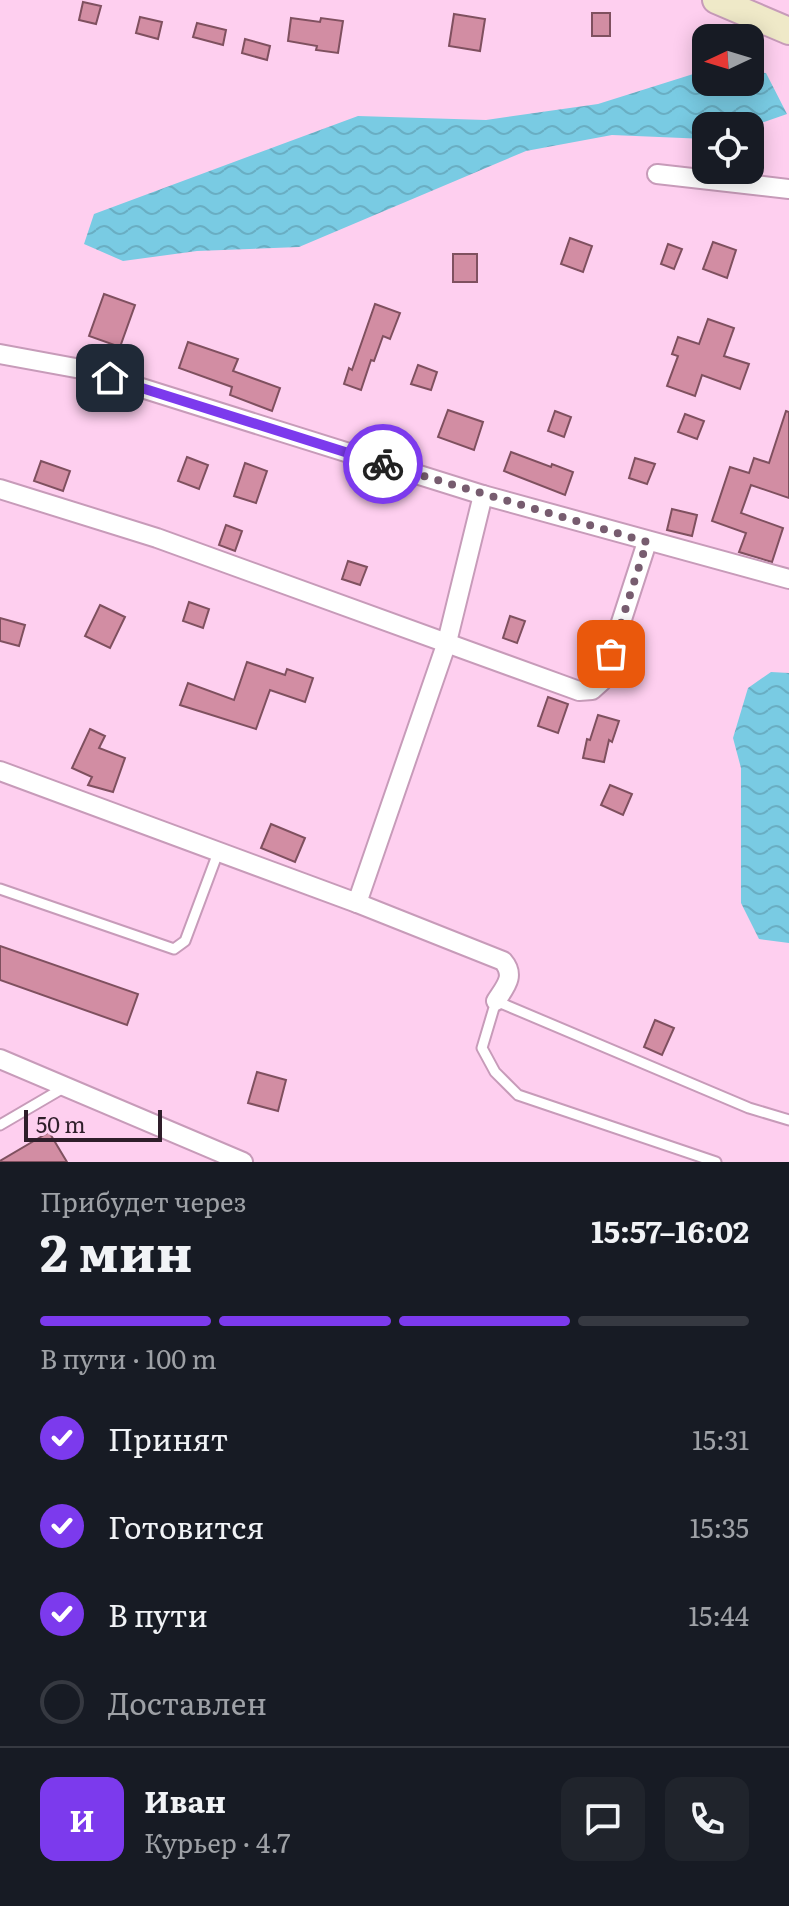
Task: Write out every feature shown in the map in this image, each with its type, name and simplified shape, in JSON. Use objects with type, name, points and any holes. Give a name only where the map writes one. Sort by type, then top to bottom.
[{"type":"main road","points":[[716,0],[789,31]]},
{"type":"street","points":[[657,174],[789,189]]},
{"type":"street","points":[[0,354],[81,369],[483,495],[789,579]]},
{"type":"street","points":[[0,489],[157,538],[579,691],[592,690],[602,681],[647,542]]},
{"type":"street","points":[[357,903],[447,642],[483,495]]},
{"type":"street","points":[[0,771],[219,850],[503,961],[509,968],[510,978],[496,1001]]},
{"type":"street","points":[[2,1061],[243,1162]]},
{"type":"lane","points":[[0,889],[174,949],[185,941],[219,850]]},
{"type":"lane","points":[[716,1162],[518,1095],[495,1072],[482,1048],[496,1001],[749,1108],[789,1120]]},
{"type":"lane","points":[[0,1125],[65,1087]]},
{"type":"water","points":[[764,73],[787,114],[764,122],[764,112],[692,112],[692,138],[612,135],[526,151],[299,247],[197,251],[123,261],[84,244],[94,214],[358,116],[486,120],[598,104],[692,74],[692,96],[764,96]]},
{"type":"water","points":[[771,672],[789,673],[789,943],[759,939],[741,903],[741,768],[733,738],[748,688]]},
{"type":"building","points":[[83,2],[101,6],[96,24],[79,20]]},
{"type":"building","points":[[592,13],[610,13],[610,36],[592,36]]},
{"type":"building","points":[[454,14],[485,19],[480,51],[449,46]]},
{"type":"building","points":[[140,17],[162,22],[158,39],[136,33]]},
{"type":"building","points":[[291,18],[343,21],[338,53],[288,41]]},
{"type":"building","points":[[197,23],[226,30],[223,45],[193,37]]},
{"type":"building","points":[[245,39],[270,46],[267,60],[242,53]]},
{"type":"building","points":[[570,238],[592,246],[583,272],[561,264]]},
{"type":"building","points":[[713,242],[736,250],[727,278],[703,269]]},
{"type":"building","points":[[668,244],[682,249],[674,269],[661,264]]},
{"type":"building","points":[[453,254],[477,254],[477,282],[453,282]]},
{"type":"building","points":[[104,294],[135,305],[120,347],[89,336]]},
{"type":"building","points":[[375,304],[400,313],[390,339],[383,336],[361,390],[344,384],[349,368],[352,370]]},
{"type":"building","points":[[708,319],[734,328],[724,356],[749,364],[740,389],[702,375],[695,396],[667,386],[678,356],[672,354],[678,337],[699,344]]},
{"type":"building","points":[[188,342],[238,359],[233,371],[280,388],[272,411],[230,395],[232,387],[179,368]]},
{"type":"building","points":[[418,365],[437,372],[431,390],[411,384]]},
{"type":"building","points":[[448,410],[483,422],[474,450],[438,437]]},
{"type":"building","points":[[555,411],[571,417],[564,437],[548,431]]},
{"type":"building","points":[[786,411],[789,412],[789,498],[751,485],[741,513],[783,528],[772,562],[739,552],[746,533],[712,521],[730,467],[749,473],[754,458],[769,463]]},
{"type":"building","points":[[685,414],[704,421],[697,439],[678,432]]},
{"type":"building","points":[[511,452],[573,472],[565,495],[504,471]]},
{"type":"building","points":[[187,457],[208,465],[199,489],[178,481]]},
{"type":"building","points":[[635,458],[655,464],[647,484],[629,478]]},
{"type":"building","points":[[41,461],[70,471],[63,491],[34,481]]},
{"type":"building","points":[[245,463],[267,471],[256,503],[234,496]]},
{"type":"building","points":[[672,509],[697,515],[692,536],[667,530]]},
{"type":"building","points":[[226,525],[242,531],[235,551],[219,545]]},
{"type":"building","points":[[348,561],[367,567],[360,585],[342,579]]},
{"type":"building","points":[[189,602],[209,609],[203,628],[183,621]]},
{"type":"building","points":[[100,605],[125,617],[110,648],[85,636]]},
{"type":"building","points":[[510,616],[525,621],[517,643],[503,638]]},
{"type":"building","points":[[0,618],[25,625],[19,646],[0,641]]},
{"type":"building","points":[[247,662],[285,675],[287,669],[313,678],[305,702],[270,690],[256,729],[180,705],[188,683],[234,700]]},
{"type":"building","points":[[548,697],[568,704],[558,733],[538,726]]},
{"type":"building","points":[[598,715],[619,721],[612,742],[609,740],[604,762],[583,758],[587,739],[590,740]]},
{"type":"building","points":[[90,729],[105,736],[99,748],[125,758],[113,792],[88,785],[92,777],[72,768]]},
{"type":"building","points":[[610,785],[632,794],[623,815],[601,805]]},
{"type":"building","points":[[271,824],[305,838],[295,862],[261,848]]},
{"type":"building","points":[[0,946],[138,994],[127,1025],[0,980]]},
{"type":"building","points":[[655,1020],[674,1028],[662,1055],[644,1047]]},
{"type":"building","points":[[257,1072],[286,1080],[278,1111],[248,1103]]},
{"type":"building","points":[[49,1132],[67,1162],[0,1162],[0,1161]]},
{"type":"way so far","points":[[383,464],[647,542],[611,654]]},
{"type":"route","points":[[110,378],[383,464]]}]
